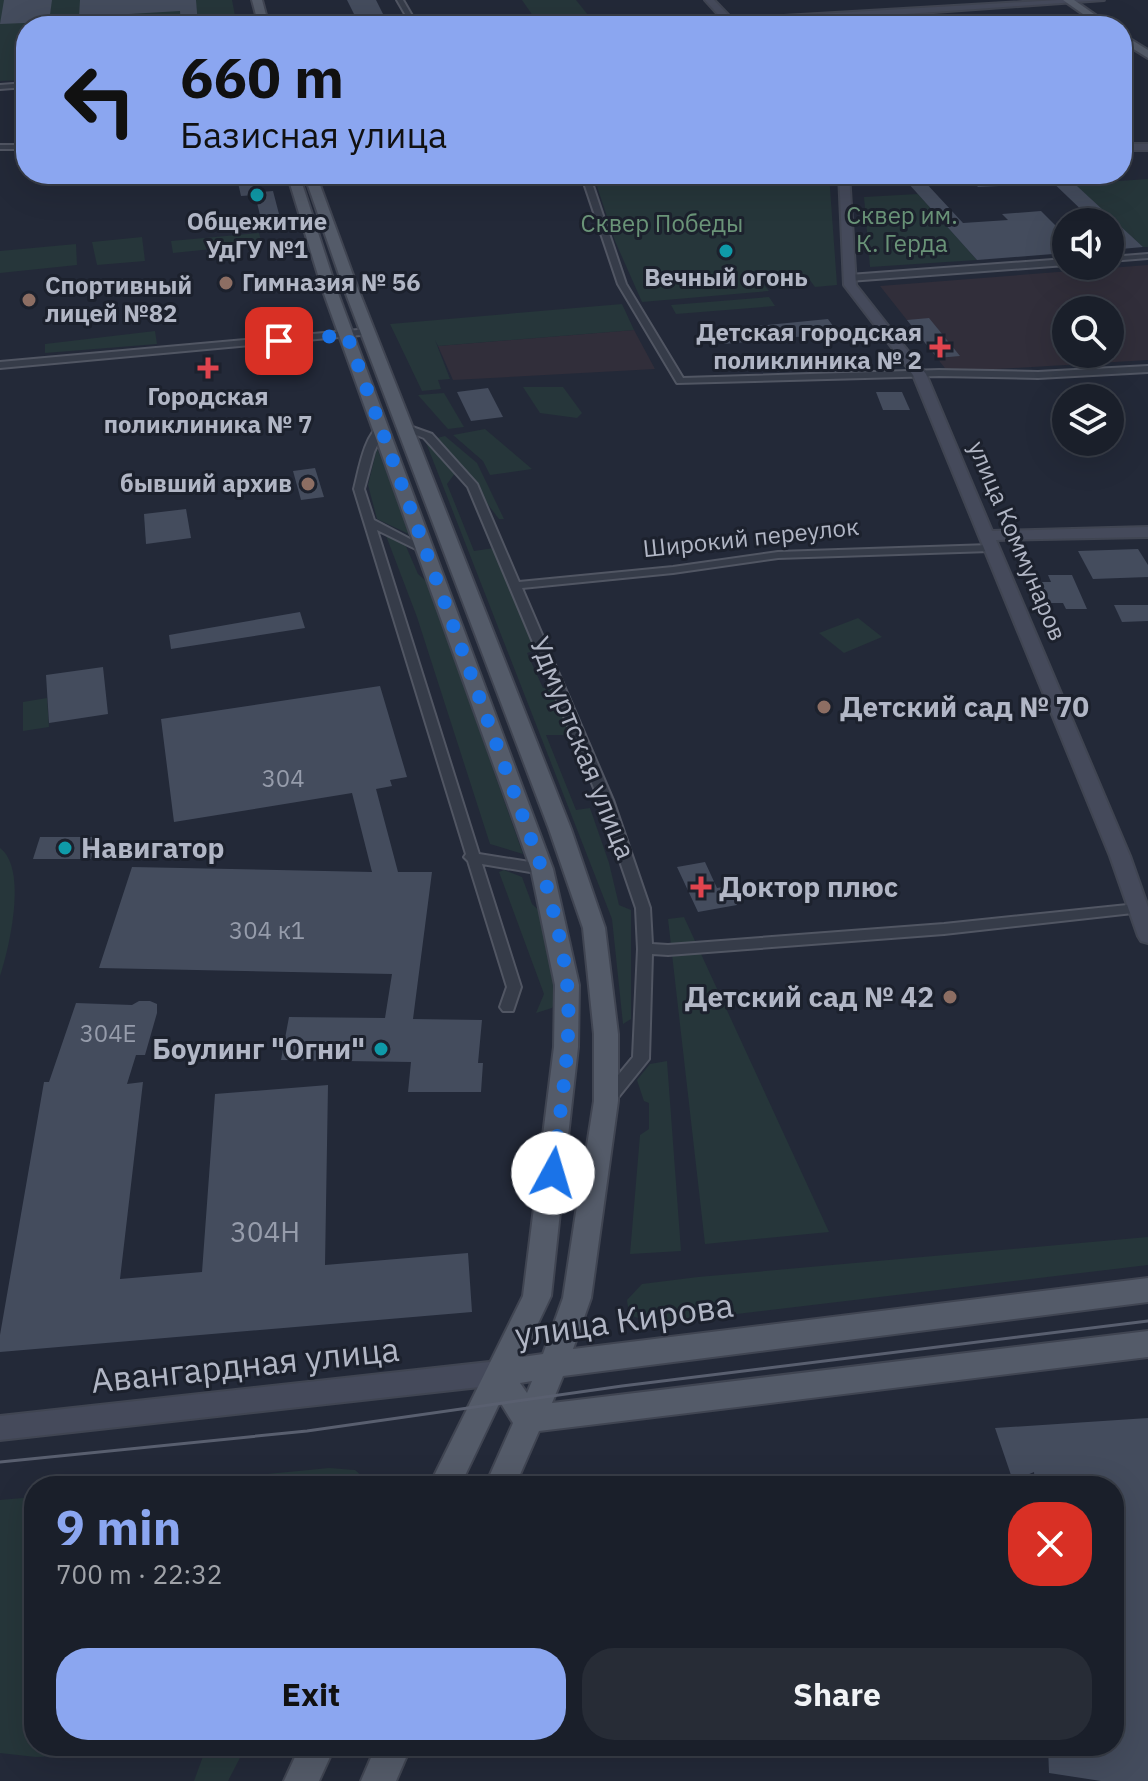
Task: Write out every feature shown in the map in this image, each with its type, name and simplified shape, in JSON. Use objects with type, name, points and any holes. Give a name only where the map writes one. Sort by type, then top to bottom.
[{"type":"main road","points":[[1069,1],[1091,16]]},
{"type":"main road","points":[[295,184],[329,288],[542,869],[567,985],[566,1047],[537,1296],[449,1476]]},
{"type":"main road","name":"Удмуртская улица","points":[[314,184],[560,829],[594,928],[606,1034],[606,1101],[577,1298],[554,1364],[504,1476]]},
{"type":"main road","points":[[300,204],[320,202]]},
{"type":"main road","points":[[329,288],[350,286]]},
{"type":"main road","points":[[372,403],[394,401]]},
{"type":"main road","points":[[553,1173],[594,1176]]},
{"type":"main road","name":"улица Кирова","points":[[527,1419],[498,1373],[1148,1290]]},
{"type":"main road","points":[[527,1419],[1148,1344]]},
{"type":"main road","points":[[301,1781],[313,1756]]},
{"type":"main road","points":[[378,1781],[389,1756]]},
{"type":"street","points":[[709,0],[724,16]]},
{"type":"street","points":[[849,16],[1100,0]]},
{"type":"street","points":[[588,184],[622,284],[680,381],[919,374],[1038,375],[1148,369]]},
{"type":"street","name":"улица Коммунаров","points":[[844,184],[850,285],[919,374],[1120,856],[1148,936]]},
{"type":"street","points":[[1124,258],[1148,256]]},
{"type":"street","points":[[849,278],[1052,263]]},
{"type":"street","points":[[0,365],[369,332]]},
{"type":"street","points":[[381,427],[369,452],[359,489],[471,857],[514,987],[508,1007]]},
{"type":"street","name":"Удмуртская улица","points":[[404,427],[428,436],[473,486],[518,585],[606,800],[643,908],[645,949],[641,1059],[606,1101]]},
{"type":"street","points":[[369,522],[424,549]]},
{"type":"street","name":"Широкий переулок","points":[[518,585],[673,570],[778,555],[1148,532]]},
{"type":"street","points":[[471,857],[542,869]]},
{"type":"street","points":[[645,949],[668,950],[944,929],[1137,909]]},
{"type":"street","name":"Авангардная улица","points":[[0,1428],[498,1373]]},
{"type":"shaded area","points":[[1148,265],[1148,360],[1124,361],[1124,296],[1052,296],[1052,366],[948,372],[880,286],[1052,273],[1052,280],[1124,280],[1124,267]]},
{"type":"shaded area","points":[[634,330],[655,369],[453,380],[438,346]]},
{"type":"green space","points":[[0,0],[232,0],[235,16],[16,16],[16,80],[0,81]]},
{"type":"green space","points":[[522,0],[576,0],[589,16],[533,16]]},
{"type":"green space","points":[[1148,179],[1148,247],[1143,247],[1124,230],[1124,208],[1100,208],[1074,184],[1132,184],[1132,180]]},
{"type":"green space","name":"Сквер Победы","points":[[596,184],[830,184],[837,285],[815,287],[806,275],[760,280],[769,291],[642,302],[615,241]]},
{"type":"green space","name":"Сквер им. К. Герда","points":[[918,194],[977,260],[870,267],[864,197]]},
{"type":"green space","points":[[259,233],[262,244],[173,253],[171,241]]},
{"type":"green space","points":[[142,237],[145,261],[97,265],[92,242]]},
{"type":"green space","points":[[76,244],[77,265],[0,273],[0,251]]},
{"type":"green space","points":[[769,297],[775,306],[676,314],[671,305]]},
{"type":"green space","points":[[622,304],[634,330],[438,346],[435,340],[450,379],[438,380],[441,389],[422,391],[390,324]]},
{"type":"green space","points":[[155,331],[157,344],[45,353],[45,344]]},
{"type":"green space","points":[[523,387],[563,387],[582,413],[577,418],[540,413]]},
{"type":"green space","points":[[444,393],[464,427],[448,429],[418,395]]},
{"type":"green space","points":[[485,429],[532,469],[490,475],[483,461],[453,435]]},
{"type":"green space","points":[[445,436],[477,463],[504,519],[499,519],[437,438]]},
{"type":"green space","points":[[425,440],[456,472],[447,484],[474,551],[494,548],[537,650],[527,653],[543,688],[553,688],[573,735],[546,735],[576,810],[590,808],[609,863],[619,905],[631,910],[631,1019],[623,1024],[612,919]]},
{"type":"green space","points":[[377,448],[411,535],[377,519],[368,485]]},
{"type":"green space","points":[[385,533],[405,544],[418,574],[427,582],[523,854],[490,844],[417,617]]},
{"type":"green space","points":[[858,618],[882,637],[844,653],[819,633]]},
{"type":"green space","points":[[47,698],[49,727],[23,731],[23,702]]},
{"type":"green space","points":[[0,848],[8,858],[15,890],[8,947],[0,976]]},
{"type":"green space","points":[[504,870],[522,877],[532,904],[545,916],[554,968],[555,1002],[552,1008],[536,1013],[544,994],[499,872]]},
{"type":"green space","points":[[684,917],[829,1232],[705,1244],[668,919]]},
{"type":"green space","points":[[667,1061],[681,1251],[630,1254],[640,1135],[649,1129],[649,1103],[644,1101],[637,1080],[650,1064]]},
{"type":"green space","points":[[1148,1237],[1148,1265],[678,1321],[647,1321],[629,1315],[627,1300],[642,1284]]},
{"type":"green space","points":[[329,1468],[355,1470],[362,1476],[246,1476]]},
{"type":"green space","points":[[24,1498],[24,1756],[0,1753],[0,1500]]},
{"type":"green space","points":[[203,1756],[241,1756],[228,1781],[194,1781]]},
{"type":"building","points":[[4,0],[52,0],[50,16],[16,16],[16,23],[0,24]]},
{"type":"building","points":[[80,0],[196,0],[197,16],[180,16],[180,11],[79,16]]},
{"type":"building","points":[[347,0],[376,0],[384,16],[362,16],[355,16]]},
{"type":"building","name":"Общежитие УдГУ №1","points":[[238,184],[259,184],[261,192],[273,191],[279,214],[260,215],[255,195],[241,196]]},
{"type":"building","points":[[909,184],[927,184],[963,223],[1008,220],[1002,214],[1041,211],[1052,222],[1052,254],[977,260]]},
{"type":"building","points":[[975,184],[999,186],[978,187]]},
{"type":"building","points":[[1054,184],[1075,184],[1101,208],[1079,208]]},
{"type":"building","points":[[1124,229],[1143,247],[1124,249]]},
{"type":"building","name":"Детская городская поликлиника № 2","points":[[929,318],[960,356],[937,358],[907,320]]},
{"type":"building","points":[[828,319],[838,333],[724,344],[715,330]]},
{"type":"building","points":[[488,388],[503,417],[471,421],[457,392]]},
{"type":"building","points":[[876,392],[902,392],[910,410],[883,410]]},
{"type":"building","name":"бывший архив","points":[[315,468],[324,497],[301,500],[293,471]]},
{"type":"building","points":[[186,509],[191,538],[146,544],[144,514]]},
{"type":"building","points":[[1138,549],[1148,565],[1148,577],[1093,579],[1078,551]]},
{"type":"building","points":[[1048,575],[1072,575],[1087,609],[1066,609],[1063,603],[1050,603],[1041,582],[1051,582]]},
{"type":"building","points":[[1114,605],[1148,605],[1148,621],[1122,622]]},
{"type":"building","points":[[300,612],[305,628],[171,649],[169,635]]},
{"type":"building","points":[[103,667],[108,714],[49,723],[46,675]]},
{"type":"building","points":[[380,686],[407,777],[390,780],[392,786],[376,789],[398,872],[432,872],[413,1019],[482,1020],[478,1063],[483,1063],[481,1092],[408,1092],[411,1062],[281,1060],[289,1017],[385,1018],[392,974],[99,968],[132,867],[372,872],[352,793],[174,822],[161,719]]},
{"type":"building","name":"Навигатор","points":[[40,837],[97,837],[91,859],[33,859]]},
{"type":"building","name":"Доктор плюс","points":[[705,862],[717,888],[728,886],[737,905],[698,912],[677,867]]},
{"type":"building","points":[[139,1001],[157,1004],[157,1013],[145,1055],[136,1055],[127,1084],[143,1082],[120,1279],[202,1272],[215,1094],[328,1085],[325,1265],[468,1253],[472,1312],[0,1352],[0,1335],[44,1082],[49,1082],[76,1003],[132,1005]]},
{"type":"building","points":[[1148,1418],[1148,1781],[1101,1781],[1049,1773],[1048,1756],[1124,1756],[1124,1476],[1034,1476],[1034,1472],[1011,1476],[995,1428]]},
{"type":"tram line","points":[[0,1462],[307,1431],[622,1386],[1148,1321]]},
{"type":"place","name":"Общежитие УдГУ №1","points":[[257,195]]},
{"type":"place","name":"Вечный огонь","points":[[726,251]]},
{"type":"place","name":"Гимназия № 56","points":[[226,283]]},
{"type":"place","name":"Спортивный лицей №82","points":[[29,300]]},
{"type":"place","name":"Детская городская поликлиника № 2","points":[[940,347]]},
{"type":"place","name":"Городская поликлиника № 7","points":[[208,368]]},
{"type":"place","name":"бывший архив","points":[[308,484]]},
{"type":"place","name":"Детский сад № 70","points":[[824,707]]},
{"type":"place","name":"Навигатор","points":[[65,848]]},
{"type":"place","name":"Доктор плюс","points":[[701,887]]},
{"type":"place","name":"Детский сад № 42","points":[[950,997]]},
{"type":"place","name":"Боулинг \"Огни\"","points":[[381,1049]]},
{"type":"route","points":[[279,341],[347,335],[542,869],[567,985],[566,1047],[553,1173]]}]
